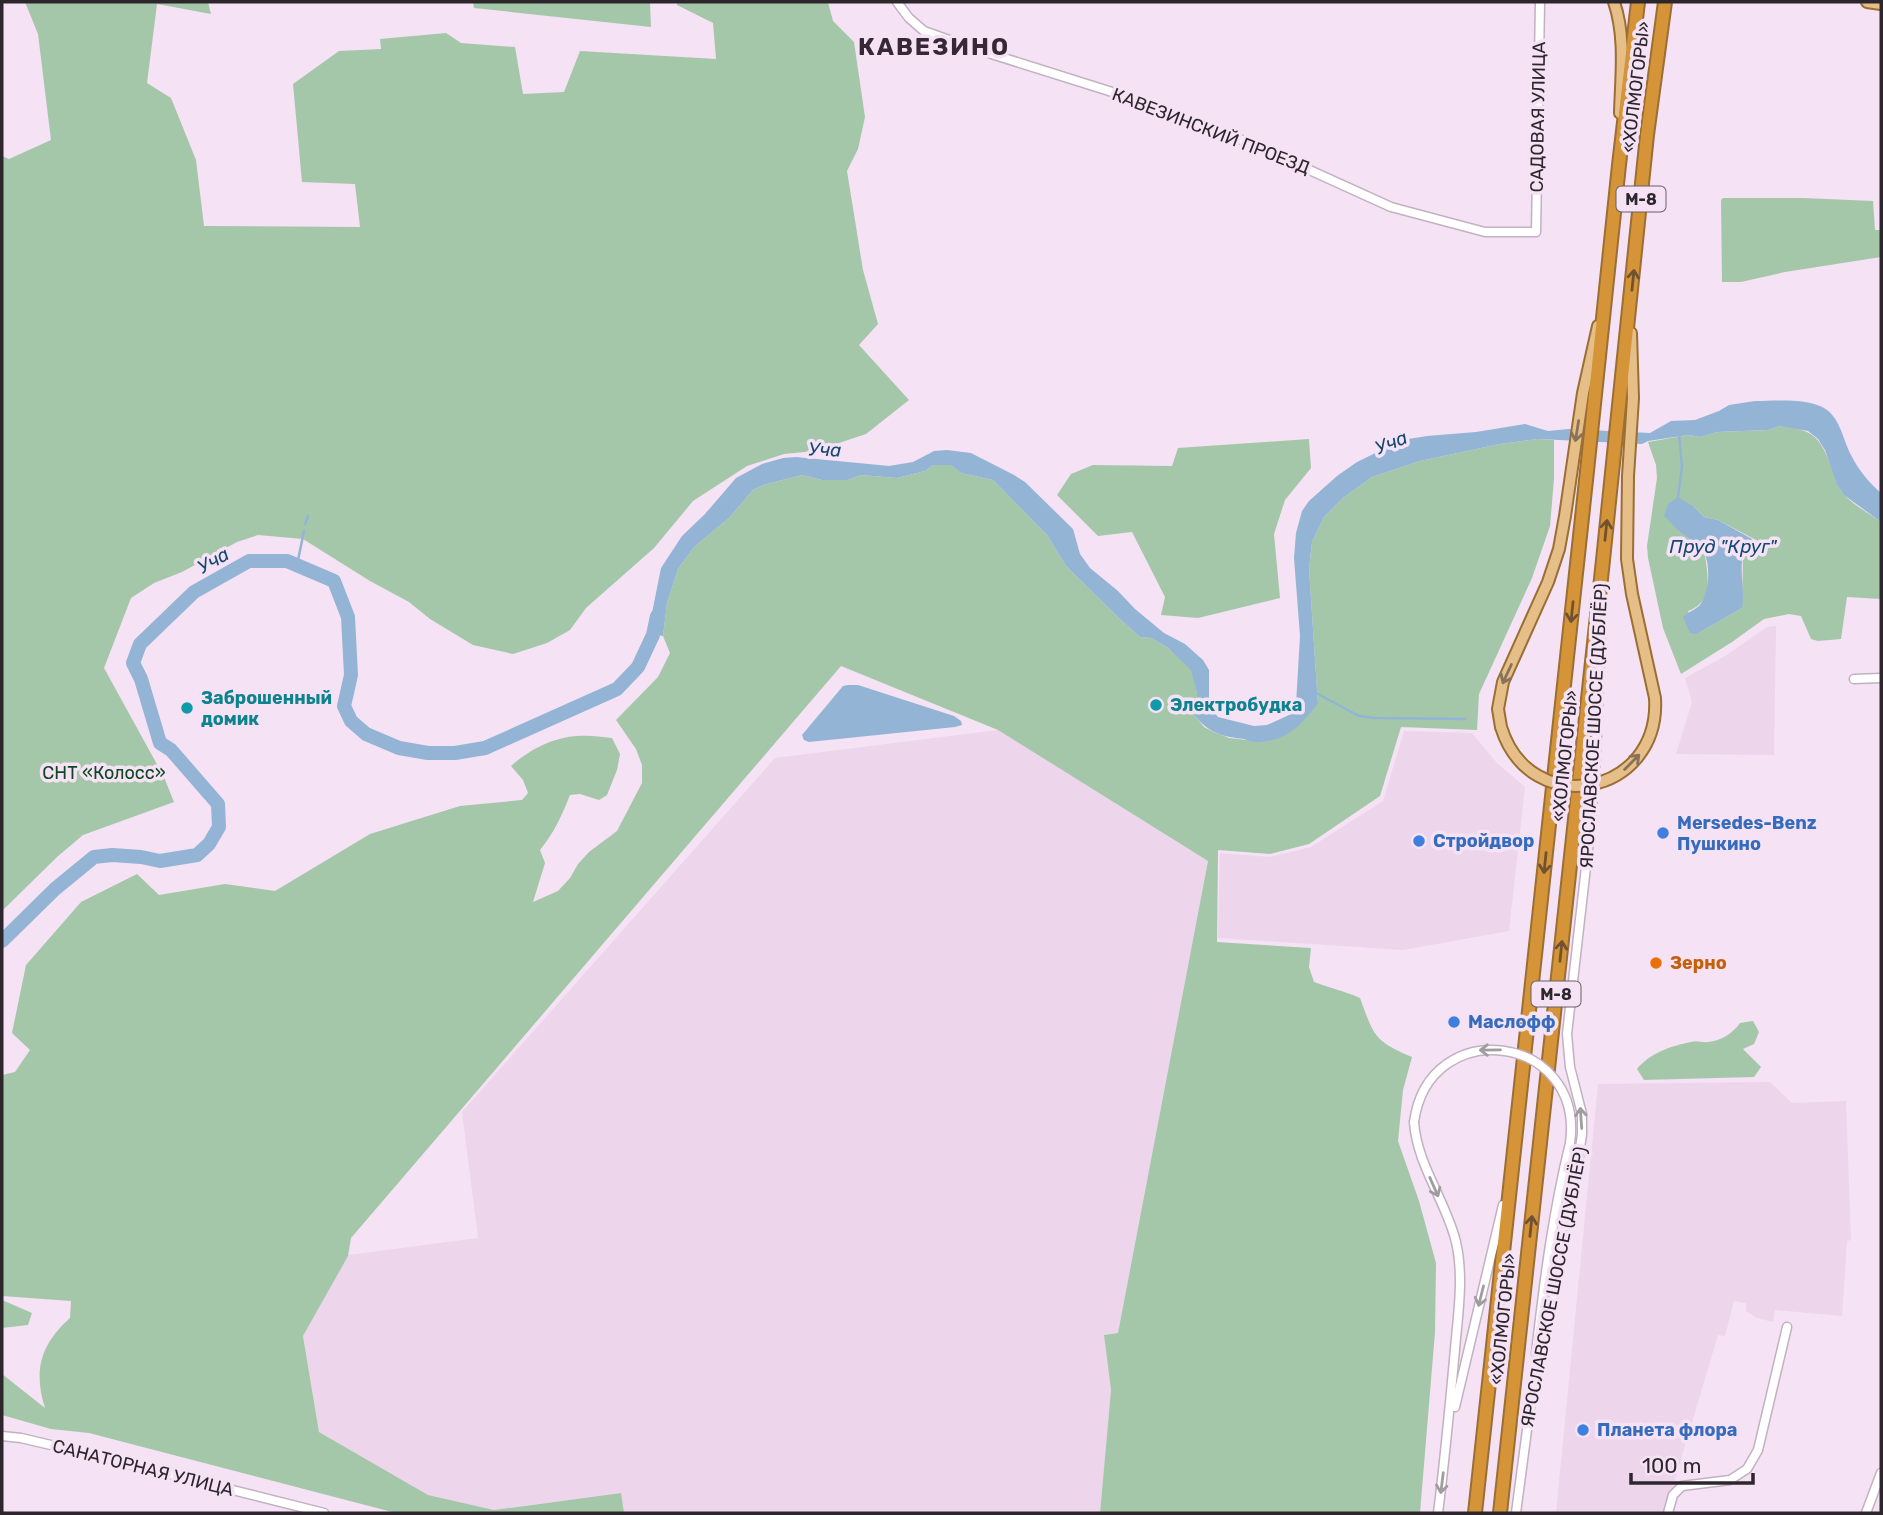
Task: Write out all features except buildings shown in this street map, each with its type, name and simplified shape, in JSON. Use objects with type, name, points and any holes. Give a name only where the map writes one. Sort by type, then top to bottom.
[{"type":"highway","name":"«ХОЛМОГОРЫ»","points":[[1475,1513],[1587,471],[1589,393],[1605,294],[1638,2]]},
{"type":"highway","name":"«ХОЛМОГОРЫ»","points":[[1500,1513],[1612,474],[1627,397],[1630,305],[1647,135],[1665,2]]},
{"type":"main road","points":[[1614,2],[1620,19],[1621,37],[1619,165]]},
{"type":"main road","points":[[1867,2],[1881,4]]},
{"type":"main road","points":[[1589,393],[1571,470],[1559,549],[1548,582],[1506,673],[1498,709],[1507,744],[1517,759],[1539,776],[1564,785],[1592,785],[1617,775],[1638,758],[1654,725],[1655,698],[1627,559],[1627,397]]},
{"type":"street","name":"КАВЕЗИНСКИЙ ПРОЕЗД","points":[[897,2],[909,18],[924,31],[1109,91],[1250,143],[1391,207],[1485,232],[1536,232]]},
{"type":"street","name":"САДОВАЯ УЛИЦА","points":[[1536,232],[1540,2]]},
{"type":"street","name":"ЯРОСЛАВСКОЕ ШОССЕ (ДУБЛЁР)","points":[[1516,1513],[1534,1377],[1549,1324],[1564,1219],[1582,1135],[1582,1114],[1570,1068],[1567,1034],[1592,810],[1604,560]]},
{"type":"street","points":[[1854,678],[1881,678]]},
{"type":"street","points":[[1438,1513],[1460,1293],[1459,1265],[1456,1243],[1447,1215],[1415,1139],[1414,1122],[1422,1093],[1441,1068],[1467,1053],[1488,1049],[1518,1053],[1537,1062],[1558,1084],[1570,1112],[1570,1143],[1547,1258],[1534,1377]]},
{"type":"street","points":[[1447,1443],[1514,1158]]},
{"type":"street","points":[[1668,1513],[1673,1495],[1682,1486],[1730,1480],[1748,1469],[1758,1450],[1787,1327]]},
{"type":"street","name":"САНАТОРНАЯ УЛИЦА","points":[[2,1436],[60,1447],[324,1513]]},
{"type":"street","points":[[1866,1513],[1881,1474]]},
{"type":"shaded area","points":[[1776,626],[1774,755],[1676,754],[1692,702],[1685,678],[1727,655],[1767,627]]},
{"type":"shaded area","points":[[998,730],[1208,861],[1118,1333],[1104,1335],[1111,1390],[1100,1513],[624,1513],[620,1493],[494,1510],[428,1495],[319,1432],[303,1336],[348,1255],[478,1238],[462,1112],[775,758]]},
{"type":"shaded area","name":"Стройдвор","points":[[1404,731],[1472,733],[1497,763],[1525,787],[1509,931],[1403,950],[1218,938],[1220,853],[1270,857],[1311,847],[1383,801]]},
{"type":"shaded area","points":[[1770,1082],[1792,1103],[1846,1101],[1851,1240],[1847,1241],[1842,1316],[1775,1310],[1773,1322],[1757,1318],[1746,1311],[1746,1303],[1734,1301],[1725,1336],[1718,1335],[1665,1513],[1556,1513],[1598,1084]]},
{"type":"green space","name":"СНТ «Колосс»","points":[[25,2],[208,2],[211,14],[157,4],[147,83],[171,98],[196,160],[204,226],[360,227],[355,184],[302,182],[293,84],[339,51],[381,49],[380,39],[446,33],[461,43],[515,47],[523,94],[564,92],[580,51],[716,59],[713,23],[677,5],[677,2],[828,2],[833,21],[854,42],[865,117],[858,149],[847,171],[863,270],[878,324],[859,345],[909,400],[866,434],[815,451],[784,454],[747,466],[693,501],[654,548],[586,608],[570,630],[547,643],[513,654],[473,645],[430,619],[409,602],[303,539],[258,535],[237,542],[182,572],[154,583],[131,598],[104,668],[164,777],[174,802],[83,835],[2,911],[2,156],[9,159],[51,140],[38,34]]},
{"type":"green space","points":[[473,2],[650,2],[651,27],[474,8]]},
{"type":"green space","points":[[1723,198],[1873,201],[1875,230],[1881,230],[1881,257],[1785,272],[1741,282],[1722,282]]},
{"type":"green space","points":[[1780,426],[1792,428],[1816,438],[1825,451],[1842,492],[1881,522],[1881,599],[1847,597],[1841,639],[1811,639],[1801,616],[1789,614],[1764,619],[1681,674],[1663,628],[1648,558],[1647,546],[1657,478],[1656,465],[1648,442],[1688,435],[1701,437],[1717,432],[1768,430]],"holes":[[[1694,507],[1704,517],[1718,520],[1760,544],[1747,546],[1743,553],[1742,608],[1697,634],[1688,611],[1699,604],[1705,595],[1708,583],[1706,559],[1699,547],[1679,531]]]},
{"type":"green space","points":[[1309,439],[1311,468],[1285,500],[1274,534],[1280,598],[1198,618],[1161,615],[1165,597],[1132,532],[1098,536],[1057,495],[1071,474],[1093,465],[1172,466],[1178,448]]},
{"type":"green space","points":[[1538,439],[1554,440],[1550,526],[1532,578],[1479,694],[1477,730],[1401,727],[1380,796],[1309,844],[1270,854],[1218,850],[1217,942],[1311,948],[1309,967],[1314,982],[1360,998],[1377,1036],[1412,1057],[1403,1090],[1398,1141],[1419,1201],[1436,1263],[1435,1332],[1420,1513],[1100,1513],[1111,1390],[1104,1335],[1118,1333],[1208,861],[998,730],[841,666],[351,1238],[348,1256],[303,1336],[319,1432],[428,1495],[494,1510],[621,1493],[624,1513],[396,1513],[89,1433],[51,1429],[2,1415],[2,1374],[45,1408],[40,1382],[42,1358],[52,1338],[70,1318],[71,1301],[2,1296],[2,1075],[15,1072],[30,1050],[12,1033],[26,965],[81,902],[137,874],[159,895],[225,884],[275,891],[370,834],[460,806],[522,800],[528,793],[523,780],[511,766],[542,745],[569,737],[612,738],[620,754],[607,795],[599,800],[580,794],[570,795],[557,824],[540,850],[545,863],[533,902],[558,891],[589,852],[617,831],[642,783],[642,765],[636,749],[616,720],[658,677],[670,653],[663,636],[667,603],[678,569],[694,547],[729,518],[753,490],[802,475],[822,480],[848,480],[861,475],[897,478],[925,471],[933,465],[951,465],[961,473],[993,480],[1047,535],[1066,566],[1121,620],[1140,637],[1151,638],[1167,647],[1192,670],[1197,693],[1196,717],[1204,727],[1229,738],[1255,742],[1271,740],[1318,704],[1309,569],[1312,542],[1324,517],[1343,498],[1372,477],[1420,461]]},
{"type":"green space","points":[[1753,1021],[1759,1032],[1754,1044],[1743,1049],[1761,1067],[1754,1077],[1644,1080],[1637,1069],[1661,1051],[1693,1041],[1718,1040],[1740,1023]]},
{"type":"green space","points":[[2,1300],[32,1313],[28,1325],[2,1328]]},
{"type":"water","points":[[1755,401],[1804,402],[1827,410],[1840,427],[1857,465],[1881,493],[1881,522],[1844,495],[1837,485],[1825,450],[1818,439],[1808,431],[1780,426],[1768,430],[1717,432],[1701,437],[1688,435],[1642,444],[1538,439],[1420,461],[1372,477],[1343,498],[1324,517],[1312,542],[1309,569],[1318,704],[1295,729],[1286,735],[1262,742],[1223,735],[1201,722],[1196,717],[1197,693],[1191,670],[1167,647],[1151,638],[1140,637],[1121,620],[1066,566],[1047,535],[993,480],[961,473],[951,465],[933,465],[925,471],[897,478],[861,475],[848,480],[822,480],[802,475],[753,490],[729,518],[694,547],[678,569],[667,603],[663,636],[648,633],[661,568],[682,536],[736,478],[762,464],[783,458],[889,466],[913,462],[934,451],[971,453],[1025,482],[1073,529],[1080,554],[1090,568],[1164,633],[1185,644],[1203,660],[1209,670],[1210,707],[1218,717],[1254,726],[1267,725],[1289,715],[1296,704],[1300,636],[1294,558],[1296,533],[1302,511],[1309,501],[1337,476],[1357,462],[1402,440],[1525,424],[1548,431],[1568,429],[1650,433],[1671,421],[1695,420],[1729,405]]},
{"type":"water","name":"Пруд \"Круг\"","points":[[1678,497],[1704,517],[1718,520],[1761,544],[1760,547],[1747,546],[1744,553],[1742,608],[1697,634],[1690,633],[1683,617],[1703,600],[1708,565],[1702,549],[1664,516],[1668,504]]},
{"type":"water","points":[[858,685],[954,716],[962,725],[809,742],[804,740],[802,735],[843,686]]},
{"type":"waterway","points":[[1678,497],[1682,467],[1679,434]]},
{"type":"waterway","points":[[305,524],[308,516]]},
{"type":"waterway","points":[[297,565],[304,531]]},
{"type":"waterway","name":"Уча","points":[[2,941],[55,889],[94,857],[112,855],[160,861],[197,855],[209,844],[219,827],[218,804],[171,750],[160,743],[141,679],[133,663],[140,644],[194,592],[249,561],[287,561],[334,581],[348,617],[351,675],[344,706],[351,721],[366,734],[399,748],[428,753],[455,753],[485,748],[617,689],[638,667],[653,635],[657,616]]},
{"type":"waterway","points":[[1316,693],[1359,716],[1465,719]]},
{"type":"place","name":"Электробудка","points":[[1156,705]]},
{"type":"place","name":"Заброшенный домик","points":[[187,708]]},
{"type":"place","name":"Mersedes-Benz Пушкино","points":[[1663,833]]},
{"type":"place","name":"Стройдвор","points":[[1419,841]]},
{"type":"place","name":"Зерно","points":[[1656,963]]},
{"type":"place","name":"Маслофф","points":[[1454,1022]]},
{"type":"place","name":"Планета флора","points":[[1583,1430]]},
{"type":"district","name":"КАВЕЗИНО","points":[[934,47]]}]
